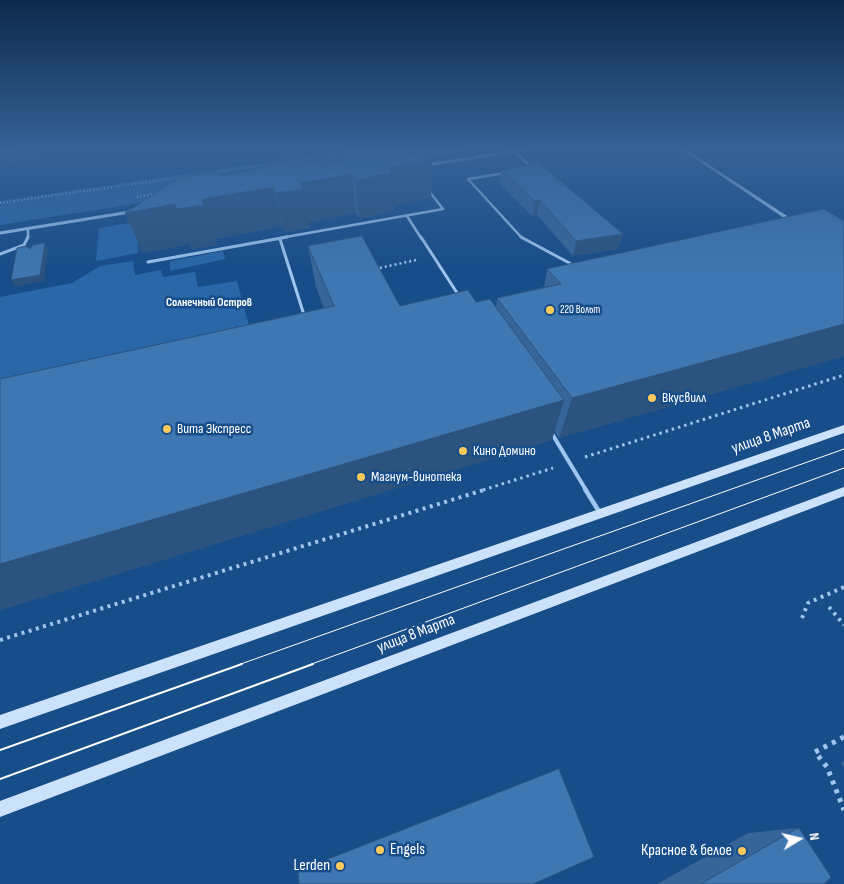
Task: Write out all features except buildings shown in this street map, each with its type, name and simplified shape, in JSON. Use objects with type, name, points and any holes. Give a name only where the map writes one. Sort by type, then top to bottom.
[{"type":"main road","name":"улица 8 Марта","points":[[0,722],[844,429]]},
{"type":"main road","name":"улица 8 Марта","points":[[0,809],[844,491]]},
{"type":"street","points":[[746,190],[805,230]]},
{"type":"street","points":[[0,232],[139,211]]},
{"type":"lane","points":[[148,262],[443,209],[429,190]]},
{"type":"lane","points":[[478,190],[524,240],[572,265],[581,267]]},
{"type":"lane","points":[[407,216],[463,302]]},
{"type":"lane","points":[[24,245],[28,238],[28,228]]},
{"type":"lane","points":[[280,239],[307,324]]},
{"type":"lane","points":[[0,254],[29,245]]},
{"type":"lane","points":[[550,432],[600,513]]},
{"type":"path","points":[[0,203],[89,190]]},
{"type":"path","points":[[136,197],[156,194]]},
{"type":"path","points":[[370,270],[425,258]]},
{"type":"path","points":[[0,640],[844,375]]},
{"type":"path","points":[[802,618],[808,603],[844,588]]},
{"type":"path","points":[[829,607],[844,625]]},
{"type":"path","points":[[844,737],[815,752],[827,767],[844,810]]},
{"type":"shaded area","points":[[73,190],[223,190],[0,225],[0,201]]},
{"type":"shaded area","points":[[137,222],[138,253],[96,261],[99,228]]},
{"type":"shaded area","points":[[223,251],[225,259],[170,271],[170,261]]},
{"type":"shaded area","points":[[133,261],[135,275],[161,270],[163,277],[195,272],[198,287],[237,281],[250,329],[0,385],[0,297],[72,283],[100,266]]},
{"type":"tram line","points":[[238,665],[844,449]]},
{"type":"tram line","points":[[309,665],[844,468]]},
{"type":"tram line","points":[[0,750],[242,664]]},
{"type":"tram line","points":[[0,779],[313,664]]},
{"type":"place","name":"220 Вольт","points":[[550,310]]},
{"type":"place","name":"Вкусвилл","points":[[652,398]]},
{"type":"place","name":"Вита Экспресс","points":[[167,429]]},
{"type":"place","name":"Кино Домино","points":[[463,451]]},
{"type":"place","name":"Магнум-винотека","points":[[361,477]]},
{"type":"place","name":"Engels","points":[[380,850]]},
{"type":"place","name":"Красное & белое","points":[[742,851]]},
{"type":"place","name":"Lerden","points":[[340,866]]},
{"type":"district","name":"Солнечный Остров","points":[[209,303]]}]
